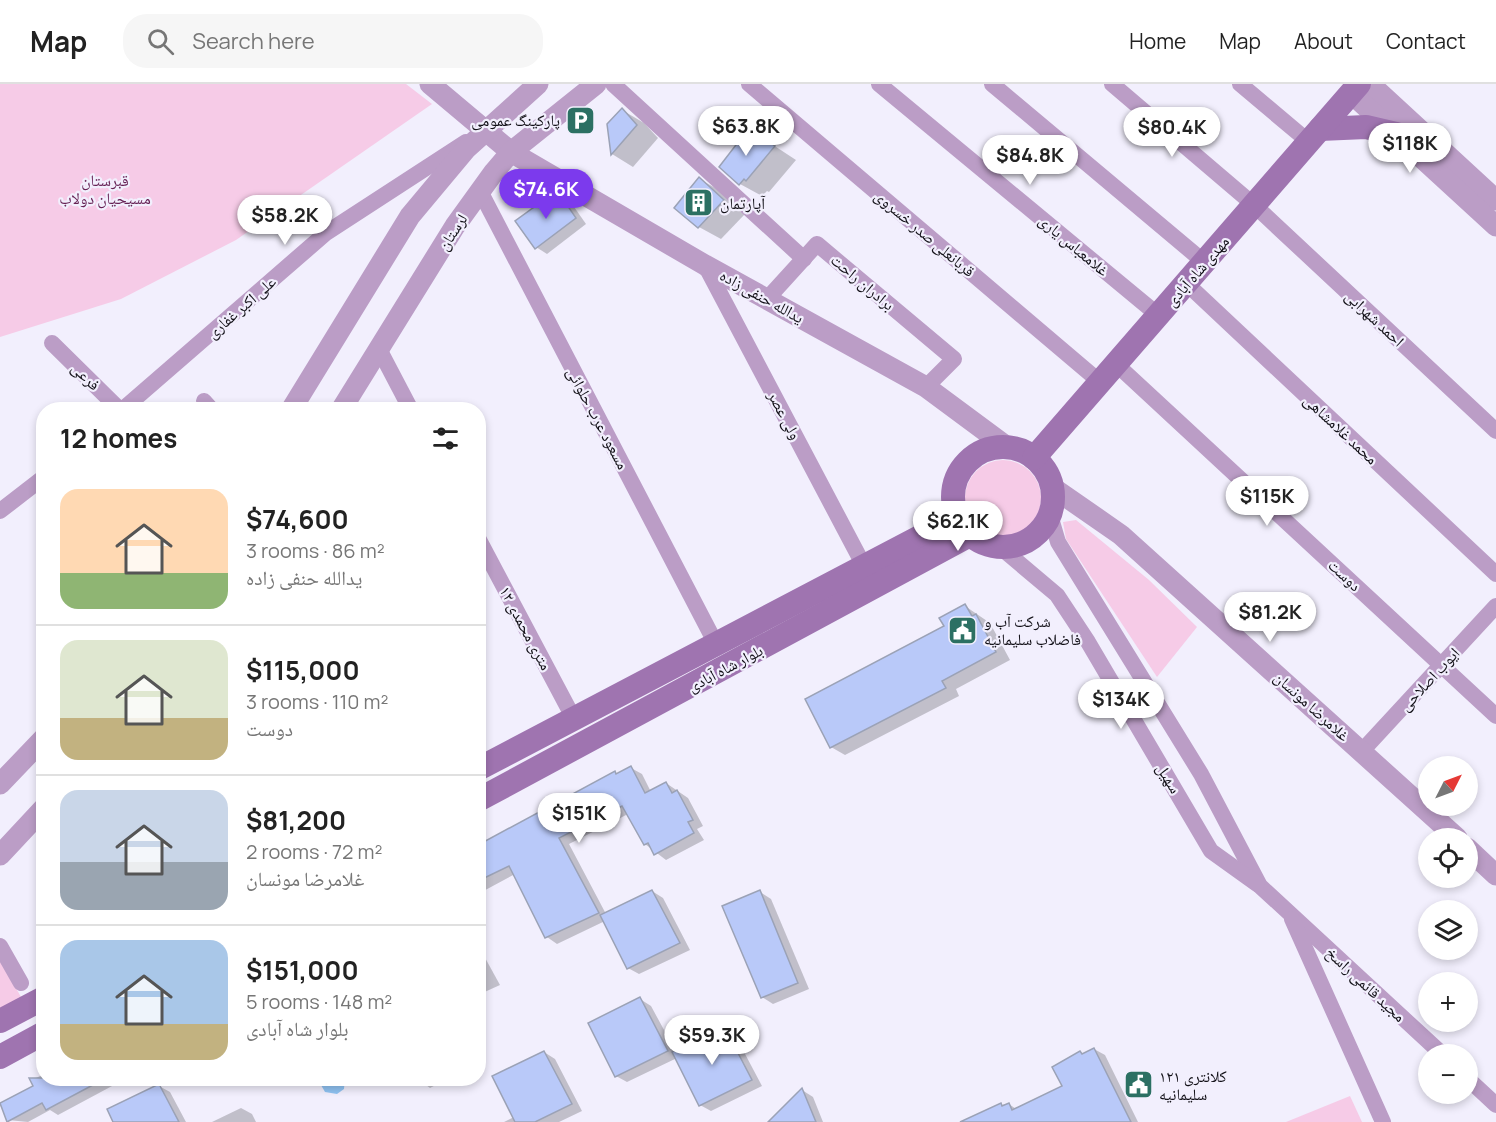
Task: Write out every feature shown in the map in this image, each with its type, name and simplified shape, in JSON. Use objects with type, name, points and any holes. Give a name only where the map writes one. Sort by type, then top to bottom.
[{"type":"main road","name":"مهدی شاه آبادی","points":[[1034,458],[1315,135],[1360,87]]},
{"type":"main road","points":[[1315,135],[1359,126],[1396,134]]},
{"type":"main road","points":[[1007,447],[1022,450],[1034,458],[1046,471],[1052,487],[1050,515],[1042,529],[1030,539],[1016,545],[1000,547],[984,543],[964,526],[953,492],[957,477],[965,464],[977,453],[991,448],[1007,447]]},
{"type":"main road","name":"بلوار شاه آبادی","points":[[486,765],[864,566],[964,526]]},
{"type":"main road","name":"بلوار شاه آبادی","points":[[486,795],[964,526]]},
{"type":"main road","points":[[0,1021],[36,1002]]},
{"type":"main road","points":[[0,1057],[36,1037]]},
{"type":"street","name":"یدالله حنفی زاده","points":[[430,84],[511,152],[705,265],[926,387],[1007,447]]},
{"type":"street","points":[[296,402],[410,216],[484,130],[538,84]]},
{"type":"street","name":"لرستان","points":[[346,402],[480,191],[511,152],[596,84]]},
{"type":"street","name":"برادران راحت","points":[[613,84],[804,259],[817,244],[954,359],[926,387]]},
{"type":"street","name":"قربانعلی صدر خسروی","points":[[749,84],[1108,373]]},
{"type":"street","name":"غلامعباس یاری","points":[[879,84],[1158,315]]},
{"type":"street","points":[[992,84],[1204,262]]},
{"type":"street","name":"احمد شهرابی","points":[[1112,84],[1254,205],[1496,431]]},
{"type":"street","points":[[1240,84],[1315,135]]},
{"type":"street","points":[[1360,87],[1396,134],[1496,226]]},
{"type":"street","points":[[1360,87],[1496,200]]},
{"type":"street","name":"علی اکبر غفاری","points":[[130,402],[326,233],[484,130]]},
{"type":"street","name":"مسعود عرب حلوائی","points":[[480,191],[716,644]]},
{"type":"street","points":[[767,299],[804,259]]},
{"type":"street","name":"ولی عصر","points":[[705,265],[864,566]]},
{"type":"street","name":"محمد غلامشاهی","points":[[1186,284],[1496,574]]},
{"type":"street","name":"فرعی","points":[[51,343],[113,402]]},
{"type":"street","points":[[379,349],[407,402]]},
{"type":"street","name":"دوست","points":[[1108,373],[1442,664],[1496,716]]},
{"type":"street","points":[[0,511],[36,483]]},
{"type":"street","name":"غلامرضا مونسان","points":[[1052,487],[1121,535],[1446,828]]},
{"type":"street","name":"سهیل","points":[[1050,515],[1058,542],[1201,774],[1260,886]]},
{"type":"street","name":"سهیل","points":[[1000,547],[1057,594],[1088,642],[1210,851],[1260,886],[1289,913],[1383,1122]]},
{"type":"street","name":"۱۲ متری محمدی","points":[[486,553],[574,719]]},
{"type":"street","name":"ایوب اصلاحی","points":[[1362,751],[1495,608]]},
{"type":"street","points":[[0,784],[36,746]]},
{"type":"street","points":[[0,855],[36,817]]},
{"type":"street","points":[[1478,858],[1496,875]]},
{"type":"street","name":"مجید قائمی راسخ","points":[[1289,913],[1431,1044]]},
{"type":"street","points":[[0,946],[21,983]]},
{"type":"street","points":[[1478,1088],[1496,1105]]},
{"type":"green space","name":"قبرستان مسیحیان دولاب","points":[[0,84],[406,84],[432,104],[236,240],[121,299],[0,337]]},
{"type":"green space","points":[[996,460],[1010,460],[1024,466],[1035,477],[1041,491],[1038,513],[1030,525],[1010,536],[996,536],[982,530],[971,519],[965,505],[965,491],[971,477],[982,466]]},
{"type":"green space","points":[[1076,520],[1149,580],[1197,627],[1157,677],[1066,539],[1063,522]]},
{"type":"green space","points":[[0,960],[25,1004],[0,1017]]},
{"type":"green space","points":[[1350,1096],[1362,1122],[1286,1122]]},
{"type":"water","points":[[322,1086],[344,1086],[344,1089],[337,1094],[325,1092]]},
{"type":"building","points":[[622,108],[637,125],[611,155],[607,124]]},
{"type":"building","points":[[749,128],[775,146],[746,181],[744,179],[739,185],[719,167]]},
{"type":"building","name":"آپارتمان","points":[[699,177],[724,200],[698,228],[674,208]]},
{"type":"building","points":[[555,192],[561,196],[576,218],[535,249],[515,221]]},
{"type":"building","points":[[965,604],[972,616],[976,614],[996,652],[942,681],[946,688],[830,748],[805,699],[944,626],[939,618]]},
{"type":"building","points":[[631,766],[645,793],[666,782],[672,793],[677,790],[693,820],[688,822],[694,833],[654,855],[648,843],[644,845],[622,806],[559,838],[599,913],[545,938],[509,866],[486,877],[486,841],[615,771],[616,774]]},
{"type":"building","points":[[652,890],[680,943],[627,969],[600,915]]},
{"type":"building","points":[[760,890],[798,983],[761,998],[722,906]]},
{"type":"building","points":[[640,997],[668,1051],[615,1077],[588,1023]]},
{"type":"building","points":[[724,1026],[752,1080],[699,1106],[672,1052]]},
{"type":"building","points":[[1094,1048],[1131,1122],[960,1122],[1001,1103],[1002,1106],[1009,1103],[1012,1110],[1062,1086],[1052,1067],[1080,1051],[1082,1054]]},
{"type":"building","points":[[544,1051],[572,1104],[535,1122],[515,1122],[492,1076]]},
{"type":"building","points":[[29,1078],[36,1078],[36,1086],[91,1086],[46,1110],[42,1103],[7,1122],[0,1103],[33,1086]]},
{"type":"building","points":[[155,1086],[160,1086],[179,1122],[113,1122],[107,1109]]},
{"type":"building","points":[[802,1088],[816,1122],[768,1122]]},
{"type":"place","name":"پارکینگ عمومی","points":[[581,120]]},
{"type":"place","name":"آپارتمان","points":[[699,203]]},
{"type":"place","name":"شرکت آب و فاضلاب سلیمانیه","points":[[963,630]]},
{"type":"place","name":"كلانتری ١٢١ سلیمانیه","points":[[1138,1085]]}]
